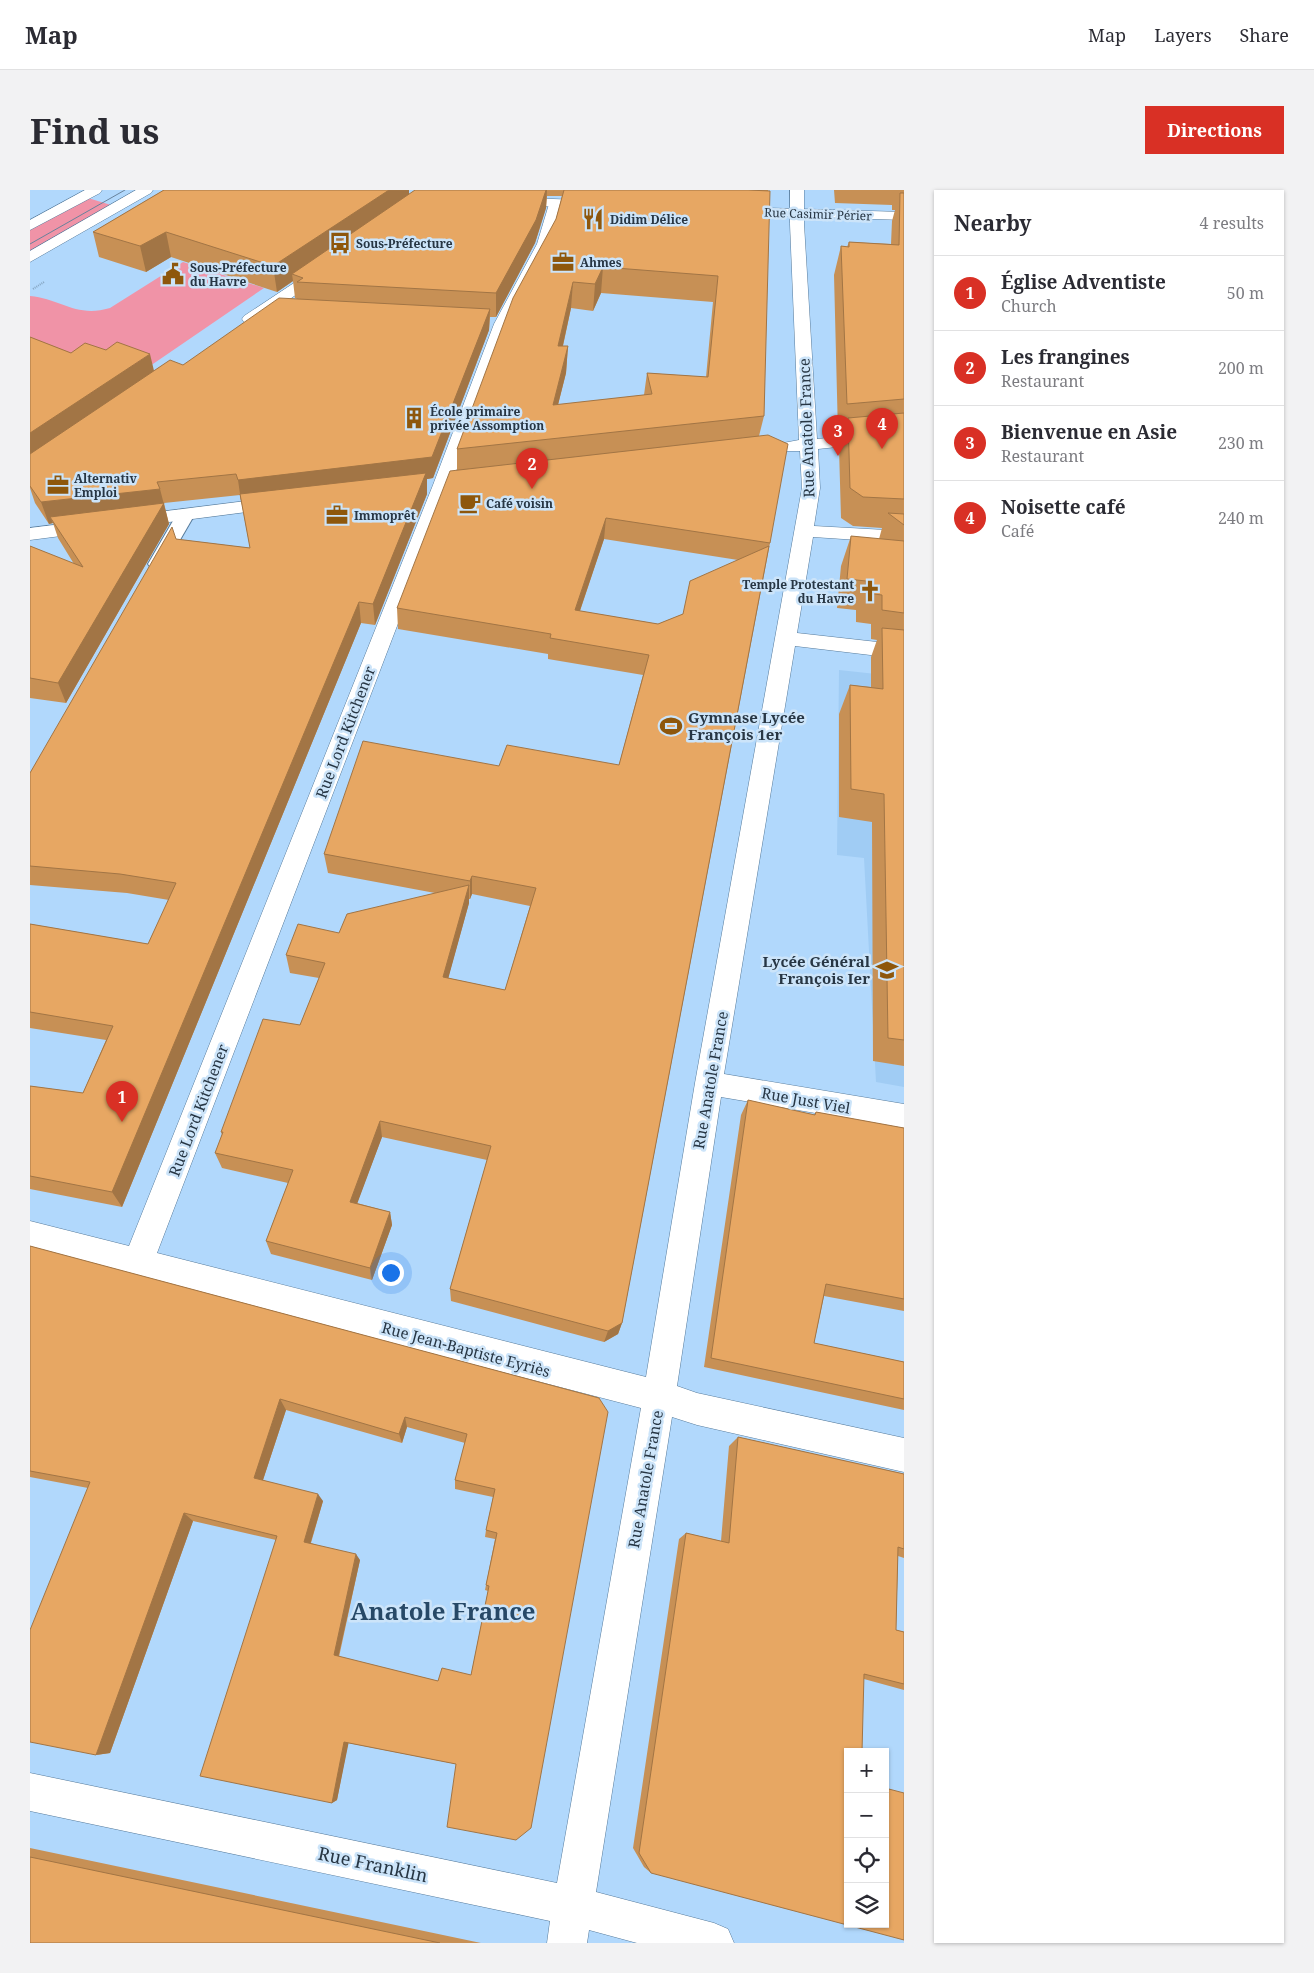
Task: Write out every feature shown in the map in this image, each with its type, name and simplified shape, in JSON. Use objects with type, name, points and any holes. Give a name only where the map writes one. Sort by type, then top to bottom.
[{"type":"street","points":[[30,226],[95,190]]},
{"type":"street","points":[[30,257],[146,190]]},
{"type":"street","name":"Rue Anatole France","points":[[567,1943],[659,1398],[709,1083],[811,488],[797,190]]},
{"type":"street","points":[[499,201],[614,206]]},
{"type":"street","name":"Rue Lord Kitchener","points":[[138,1263],[442,485],[494,324],[545,244],[556,204]]},
{"type":"street","name":"Rue Casimir Périer","points":[[721,210],[904,216]]},
{"type":"street","points":[[236,329],[340,258]]},
{"type":"street","points":[[261,311],[290,313]]},
{"type":"street","points":[[771,449],[904,435]]},
{"type":"street","points":[[31,537],[186,514],[294,502]]},
{"type":"street","points":[[805,531],[904,537]]},
{"type":"street","points":[[785,638],[904,652]]},
{"type":"street","name":"Rue Just Viel","points":[[709,1083],[904,1116]]},
{"type":"street","name":"Rue Jean-Baptiste Eyriès","points":[[30,1235],[697,1409],[904,1455]]},
{"type":"street","name":"Rue Franklin","points":[[30,1792],[573,1906],[714,1943]]},
{"type":"lane","points":[[147,582],[186,514]]},
{"type":"path","points":[[33,289],[42,283]]},
{"type":"shaded area","points":[[88,198],[111,205],[30,251],[30,230]]},
{"type":"shaded area","points":[[183,262],[264,288],[131,379],[30,342],[30,296],[88,311],[110,308]]},
{"type":"shaded area","name":"Lycée Général François Ier","points":[[839,670],[904,677],[904,1087],[876,1082],[864,858],[837,855]]},
{"type":"building","points":[[164,190],[389,190],[273,266],[166,232],[140,246],[93,232]]},
{"type":"building","points":[[415,190],[546,190],[536,220],[496,293],[297,282],[303,278],[292,274]]},
{"type":"building","points":[[564,190],[770,191],[764,416],[457,449],[513,298],[556,219]],"holes":[[[603,267],[718,276],[708,377],[647,373],[652,394],[553,405],[568,346],[558,346],[573,282],[595,284]]]},
{"type":"building","points":[[900,193],[904,193],[904,399],[847,404],[841,246],[849,247],[849,242],[899,245]]},
{"type":"building","points":[[279,298],[490,309],[432,457],[238,480],[236,474],[157,482],[160,489],[41,502],[30,486],[30,454],[170,360],[183,365]]},
{"type":"building","points":[[30,337],[71,353],[85,343],[106,350],[117,342],[150,354],[30,433]]},
{"type":"building","points":[[904,413],[904,499],[863,497],[850,488],[848,418]]},
{"type":"building","points":[[768,435],[788,444],[770,543],[606,518],[575,610],[658,624],[683,614],[690,581],[769,546],[622,1323],[608,1331],[450,1289],[491,1146],[380,1121],[350,1202],[390,1212],[370,1268],[266,1241],[293,1170],[215,1153],[263,1019],[300,1025],[325,963],[286,955],[298,924],[339,933],[347,914],[469,885],[443,977],[505,990],[536,888],[472,876],[470,881],[324,854],[363,741],[499,766],[507,745],[619,765],[649,655],[550,638],[551,634],[397,608],[450,471]]},
{"type":"building","points":[[426,473],[373,604],[359,602],[112,1192],[30,1176],[30,1086],[83,1093],[113,1026],[30,1012],[30,924],[148,944],[176,883],[120,874],[30,866],[30,773],[172,527],[176,539],[250,548],[240,494]]},
{"type":"building","points":[[164,503],[58,683],[30,678],[30,546],[83,567],[50,517]]},
{"type":"building","points":[[888,513],[904,514],[904,525]]},
{"type":"building","points":[[851,536],[904,541],[904,613],[882,610],[882,595],[866,593],[866,581],[847,579]]},
{"type":"building","points":[[882,628],[904,630],[904,1040],[888,1038],[884,794],[851,789],[850,685],[883,689]]},
{"type":"building","points":[[748,1100],[815,1115],[816,1112],[904,1128],[904,1299],[826,1284],[814,1343],[904,1362],[904,1399],[711,1358]]},
{"type":"building","points":[[30,1246],[599,1398],[608,1412],[531,1828],[516,1840],[447,1827],[456,1764],[344,1742],[332,1803],[200,1776],[277,1536],[184,1513],[96,1755],[30,1742],[30,1630],[90,1482],[30,1471]],"holes":[[[280,1399],[399,1434],[405,1417],[467,1434],[455,1480],[495,1489],[486,1530],[497,1533],[486,1585],[489,1586],[471,1675],[442,1668],[438,1681],[334,1655],[356,1554],[304,1542],[318,1494],[254,1478]]]},
{"type":"building","points":[[738,1437],[904,1474],[904,1549],[898,1547],[896,1630],[904,1632],[904,1684],[864,1674],[862,1748],[844,1748],[844,1924],[651,1873],[639,1853],[686,1533],[729,1543]]},
{"type":"building","points":[[889,1789],[904,1793],[904,1940],[859,1928],[889,1928]]},
{"type":"building","points":[[30,1857],[440,1943],[30,1943]]},
{"type":"tram line","points":[[30,244],[125,190]]},
{"type":"place","name":"Didim Délice","points":[[593,219]]},
{"type":"place","name":"Sous-Préfecture","points":[[340,243]]},
{"type":"place","name":"Ahmes","points":[[563,262]]},
{"type":"place","name":"Sous-Préfecture du Havre","points":[[173,274]]},
{"type":"place","name":"École primaire privée Assomption","points":[[414,418]]},
{"type":"place","name":"Noisette café","points":[[882,449]]},
{"type":"place","name":"Bienvenue en Asie","points":[[838,456]]},
{"type":"place","name":"Alternativ Emploi","points":[[58,485]]},
{"type":"place","name":"Les frangines","points":[[532,489]]},
{"type":"place","name":"Café voisin","points":[[470,503]]},
{"type":"place","name":"Immoprêt","points":[[337,515]]},
{"type":"place","name":"Temple Protestant du Havre","points":[[870,591]]},
{"type":"place","name":"Gymnase Lycée François 1er","points":[[671,726]]},
{"type":"place","name":"Lycée Général François Ier","points":[[887,970]]},
{"type":"place","name":"Église Adventiste","points":[[122,1122]]},
{"type":"district","name":"Anatole France","points":[[443,1610]]}]
